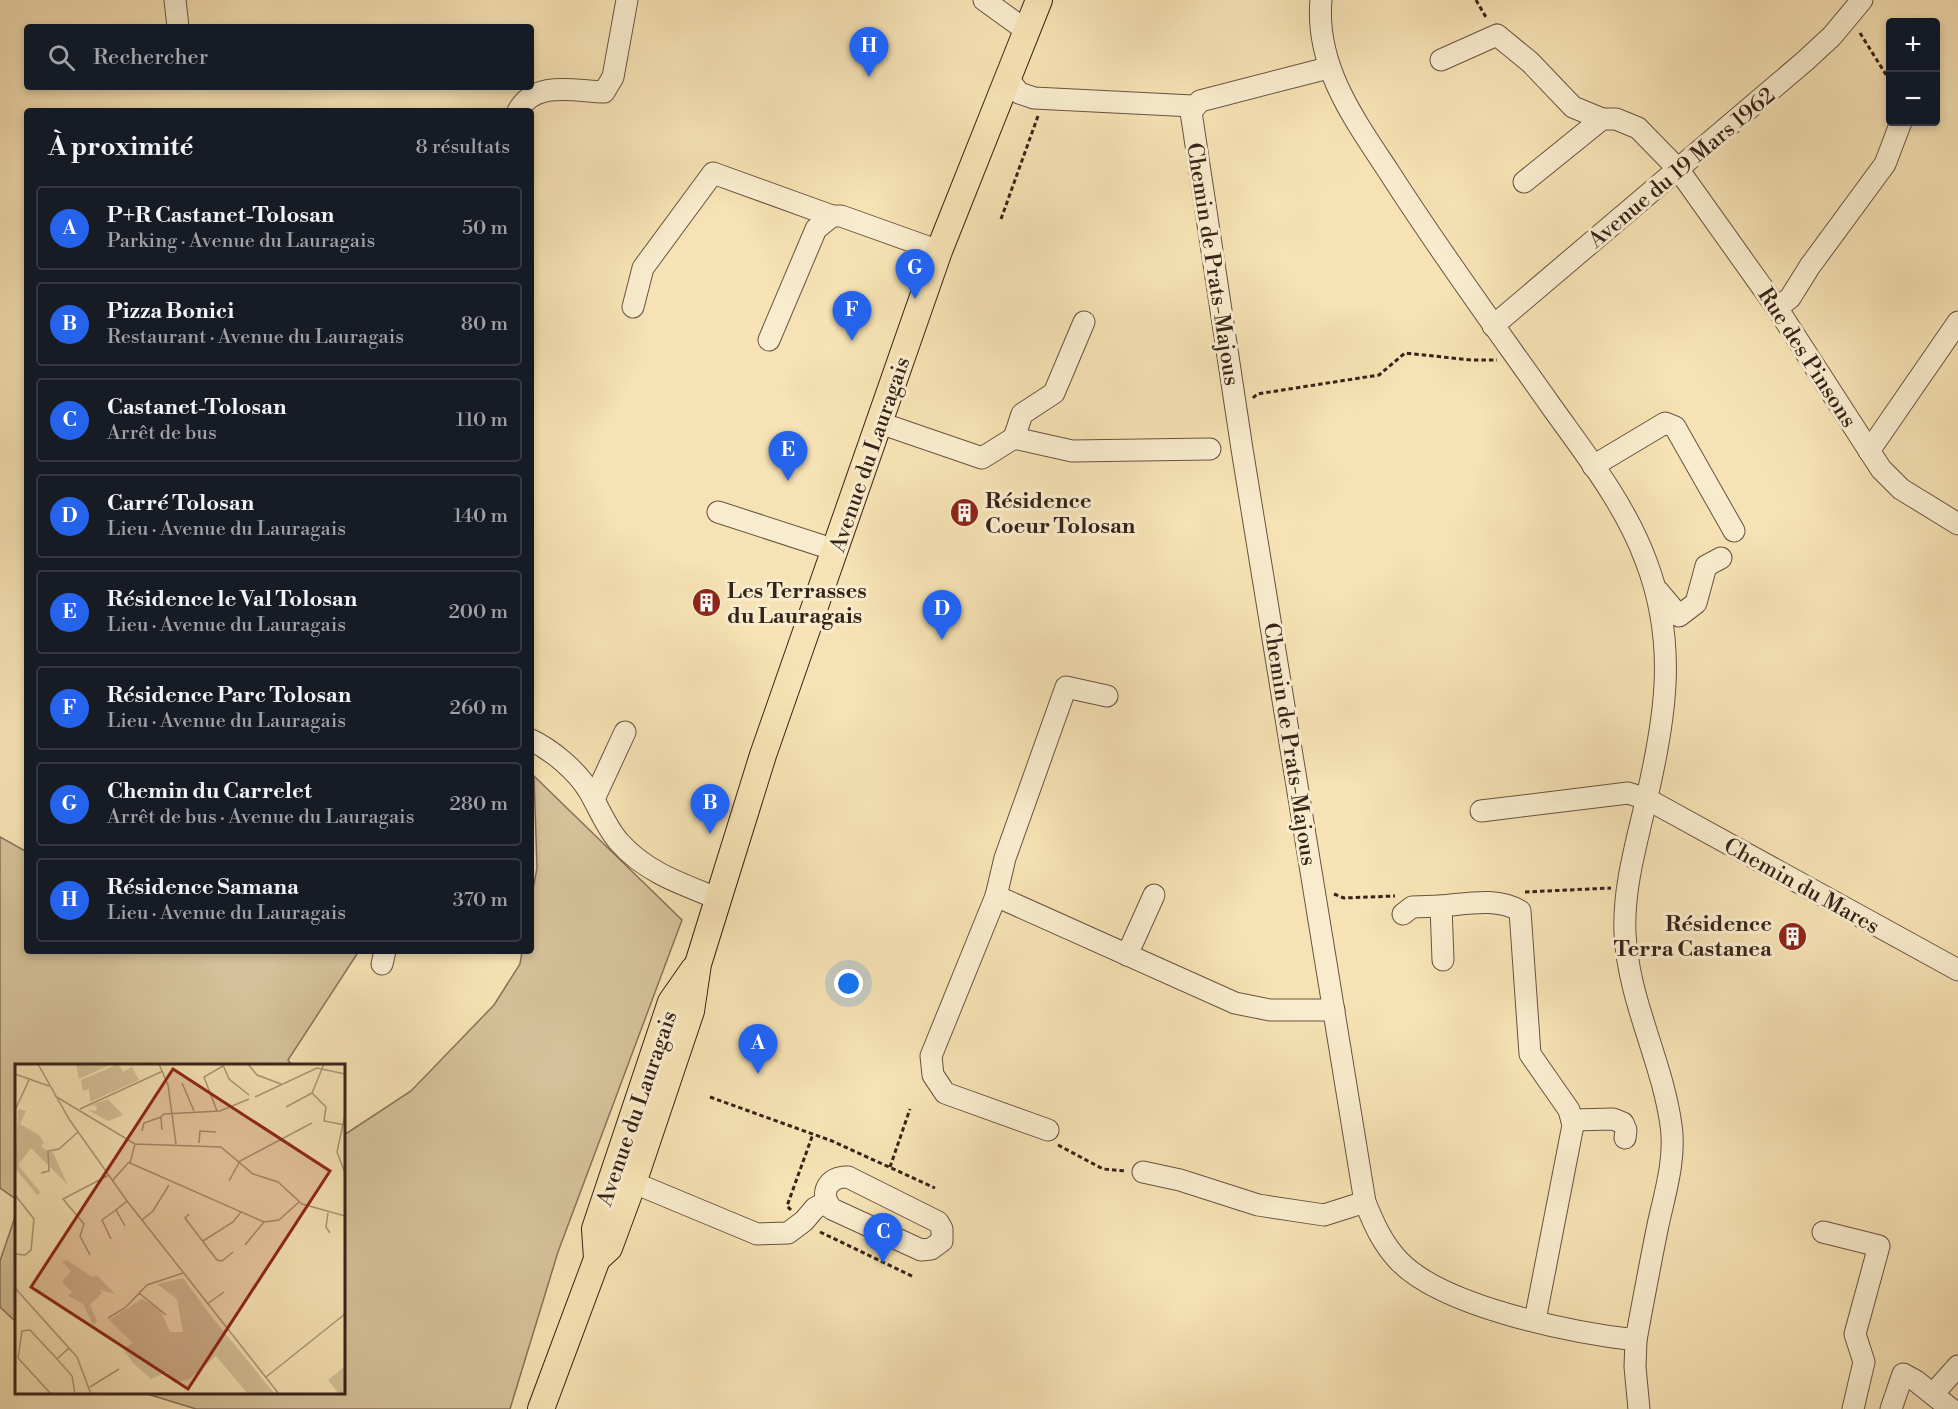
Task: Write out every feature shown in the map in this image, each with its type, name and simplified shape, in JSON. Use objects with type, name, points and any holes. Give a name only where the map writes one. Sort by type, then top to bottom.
[{"type":"main road","name":"Avenue du Lauragais","points":[[541,1409],[597,1259],[609,1248],[624,1179],[691,1011],[698,964],[763,755],[939,251],[1039,0]]},
{"type":"street","points":[[175,0],[178,24]]},
{"type":"street","points":[[520,108],[524,100],[544,89],[604,92],[613,77],[627,0]]},
{"type":"street","points":[[984,0],[1027,31]]},
{"type":"street","points":[[1321,0],[1319,24],[1328,68],[1348,109],[1493,326],[1593,466],[1636,536],[1654,586],[1667,664],[1664,720],[1634,849],[1628,887],[1625,933],[1633,985],[1661,1080],[1672,1127],[1670,1168],[1636,1340],[1635,1368],[1639,1409]]},
{"type":"street","name":"Avenue du 19 Mars 1962","points":[[1493,326],[1805,61],[1832,36],[1862,0]]},
{"type":"street","name":"Rue des Pinsons","points":[[1441,60],[1497,35],[1530,62],[1573,107],[1602,119],[1616,119],[1638,128],[1678,169],[1777,308],[1881,469],[1901,489],[1958,524]]},
{"type":"street","points":[[1007,77],[1019,93],[1034,98],[1194,106],[1200,101],[1328,68]]},
{"type":"street","name":"Chemin de Prats-Majous","points":[[1194,106],[1191,112],[1240,438],[1365,1202],[1378,1235],[1400,1262],[1437,1290],[1535,1320],[1636,1340]]},
{"type":"street","points":[[1524,182],[1602,119]]},
{"type":"street","points":[[1777,308],[1790,298],[1884,164],[1899,126]]},
{"type":"street","points":[[633,307],[643,268],[712,173],[939,251]]},
{"type":"street","points":[[769,340],[816,229],[832,216]]},
{"type":"street","points":[[879,423],[982,458],[1014,438],[1022,414],[1054,393],[1084,322]]},
{"type":"street","points":[[1869,451],[1958,322]]},
{"type":"street","points":[[1593,466],[1665,423],[1675,427],[1734,531]]},
{"type":"street","points":[[1014,438],[1072,451],[1210,449]]},
{"type":"street","points":[[718,512],[835,550]]},
{"type":"street","points":[[1654,586],[1678,616],[1696,603],[1706,566],[1721,558]]},
{"type":"street","points":[[1048,1130],[945,1093],[933,1075],[931,1056],[996,896],[1005,858],[1066,687],[1107,696]]},
{"type":"street","points":[[594,799],[625,732]]},
{"type":"street","points":[[534,741],[542,745],[574,772],[594,799],[617,840],[637,860],[670,879],[719,898]]},
{"type":"street","name":"Chemin du Mares","points":[[1481,811],[1628,793],[1647,799],[1958,970]]},
{"type":"street","points":[[1127,955],[1154,895]]},
{"type":"street","points":[[996,896],[1234,1003],[1270,1011],[1334,1010]]},
{"type":"street","points":[[1403,914],[1412,907],[1486,903],[1509,905],[1520,911],[1530,1054],[1569,1110],[1572,1120],[1572,1140],[1535,1320]]},
{"type":"street","points":[[1441,906],[1443,960]]},
{"type":"street","points":[[1572,1120],[1613,1119],[1623,1123],[1626,1130],[1625,1138]]},
{"type":"street","points":[[1143,1172],[1180,1180],[1258,1205],[1324,1215],[1365,1202]]},
{"type":"street","points":[[848,1177],[938,1222],[942,1229],[942,1241],[931,1249],[921,1250],[832,1209],[827,1202],[825,1194],[828,1184],[837,1178],[848,1177]]},
{"type":"street","points":[[624,1179],[757,1234],[788,1233],[804,1221],[815,1208],[827,1202]]},
{"type":"street","points":[[1823,1232],[1879,1246],[1855,1334],[1864,1362],[1853,1409]]},
{"type":"street","points":[[1933,1394],[1958,1366]]},
{"type":"street","points":[[1891,1409],[1903,1374],[1951,1409]]},
{"type":"path","points":[[1855,26],[1886,75]]},
{"type":"path","points":[[1001,219],[1045,97]]},
{"type":"path","points":[[1248,402],[1257,394],[1379,375],[1405,353],[1472,360],[1504,359]]},
{"type":"path","points":[[1581,890],[1628,887]]},
{"type":"path","points":[[710,1096],[823,1137],[935,1188]]},
{"type":"path","points":[[890,1167],[910,1109]]},
{"type":"path","points":[[1048,1130],[1053,1142],[1103,1169],[1143,1172]]},
{"type":"shaded area","points":[[534,776],[682,920],[558,1252],[510,1409],[196,1409],[147,1394],[345,1394],[345,1134],[411,1091],[494,1005],[520,964],[522,954],[534,954],[534,884],[537,868]]},
{"type":"shaded area","points":[[0,837],[24,850],[24,954],[357,954],[288,1060],[291,1064],[15,1064],[15,1198],[0,1188]]},
{"type":"shaded area","points":[[15,1217],[15,1321],[0,1307],[0,1261]]},
{"type":"place","name":"Résidence Samana","points":[[869,77]]},
{"type":"place","name":"Chemin du Carrelet","points":[[915,299]]},
{"type":"place","name":"Résidence Parc Tolosan","points":[[852,341]]},
{"type":"place","name":"Résidence le Val Tolosan","points":[[788,481]]},
{"type":"place","name":"Résidence Coeur Tolosan","points":[[964,513]]},
{"type":"place","name":"Les Terrasses du Lauragais","points":[[706,603]]},
{"type":"place","name":"Carré Tolosan","points":[[942,640]]},
{"type":"place","name":"Pizza Bonici","points":[[710,834]]},
{"type":"place","name":"Résidence Terra Castanea","points":[[1793,936]]},
{"type":"place","name":"P+R Castanet-Tolosan","points":[[758,1074]]},
{"type":"place","name":"Castanet-Tolosan","points":[[883,1263]]}]
